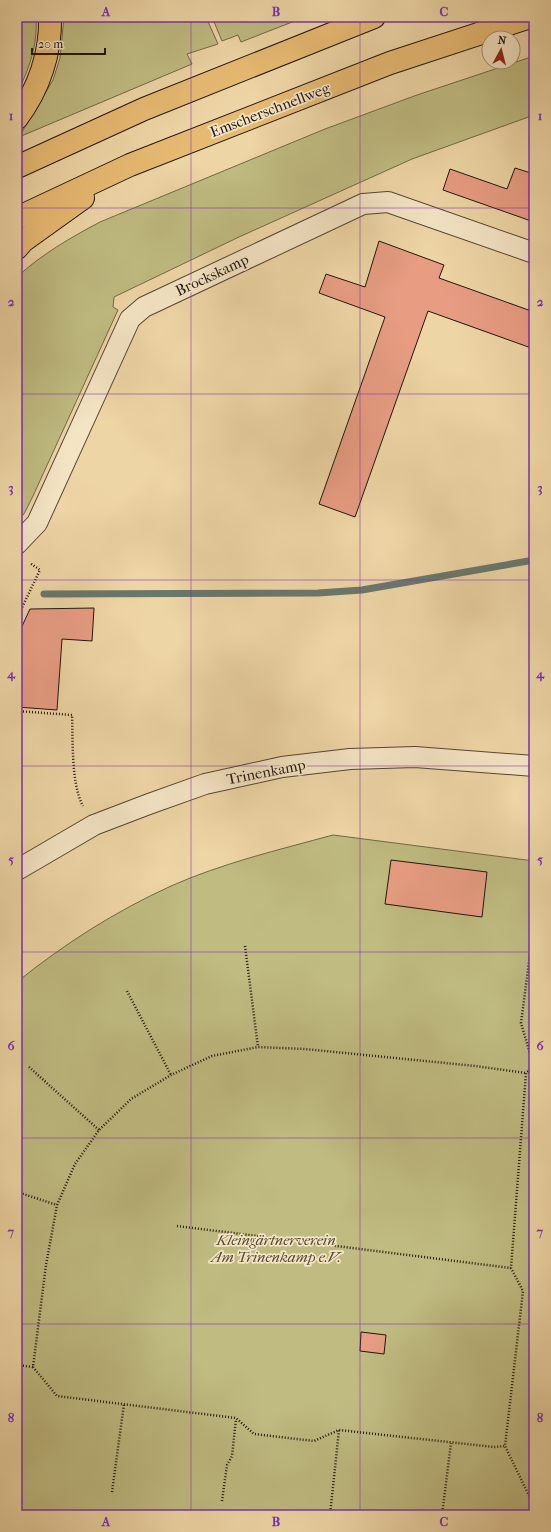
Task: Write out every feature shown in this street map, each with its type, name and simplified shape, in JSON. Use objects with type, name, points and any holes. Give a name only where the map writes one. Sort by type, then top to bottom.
[{"type":"highway","points":[[17,118],[31,97],[45,62],[50,17]]},
{"type":"highway","points":[[17,167],[144,109],[374,17]]},
{"type":"highway","name":"Emscherschnellweg","points":[[17,218],[130,165],[390,63],[530,17]]},
{"type":"highway","points":[[17,248],[23,241],[130,165]]},
{"type":"street","name":"Brockskamp","points":[[17,544],[37,523],[130,319],[144,307],[363,204],[388,202],[534,253]]},
{"type":"street","name":"Trinenkamp","points":[[17,870],[94,825],[205,784],[282,767],[350,759],[415,758],[534,766]]},
{"type":"path","points":[[17,618],[40,570],[28,562]]},
{"type":"path","points":[[17,711],[72,715],[75,773],[80,800],[94,825]]},
{"type":"path","points":[[33,1367],[46,1265],[57,1205],[75,1164],[99,1130],[131,1099],[172,1075],[212,1056],[258,1047],[306,1049],[475,1066],[526,1073],[534,1067],[521,1023],[534,924]]},
{"type":"path","points":[[244,946],[258,1047]]},
{"type":"path","points":[[127,991],[172,1075]]},
{"type":"path","points":[[29,1067],[99,1130]]},
{"type":"path","points":[[526,1073],[511,1268],[523,1290],[505,1446],[534,1506]]},
{"type":"path","points":[[17,1192],[57,1205]]},
{"type":"path","points":[[177,1226],[511,1268]]},
{"type":"path","points":[[17,1365],[33,1367],[57,1396],[236,1418],[254,1434],[314,1440],[339,1430],[494,1448],[505,1446]]},
{"type":"path","points":[[112,1492],[124,1404]]},
{"type":"path","points":[[222,1501],[227,1465],[232,1456],[236,1418]]},
{"type":"path","points":[[330,1515],[339,1430]]},
{"type":"path","points":[[442,1515],[451,1443]]},
{"type":"green space","points":[[17,17],[36,17],[36,37],[29,66],[17,93]]},
{"type":"green space","points":[[64,17],[206,17],[218,44],[187,54],[192,64],[19,137],[53,80],[60,58]]},
{"type":"green space","points":[[212,17],[305,17],[241,42],[238,35],[222,41]]},
{"type":"green space","points":[[534,56],[534,115],[412,159],[239,237],[114,297],[113,307],[118,310],[33,496],[24,514],[17,520],[17,277],[36,261],[57,247],[100,222],[325,129],[417,95],[492,70],[521,70],[521,60]]},
{"type":"green space","name":"Kleingärtnerverein Am Trinenkamp e.V.","points":[[333,835],[534,861],[534,1515],[17,1515],[17,982],[53,954],[110,917],[171,886],[211,870]]},
{"type":"building","points":[[515,168],[534,174],[534,222],[443,190],[450,169],[507,189]]},
{"type":"building","points":[[379,241],[444,265],[439,278],[534,312],[534,349],[428,311],[355,517],[319,504],[385,317],[319,293],[326,274],[365,287]]},
{"type":"building","points":[[94,608],[92,641],[62,639],[57,710],[17,707],[17,637],[30,609]]},
{"type":"building","points":[[391,860],[487,872],[482,917],[385,904]]},
{"type":"building","points":[[361,1332],[386,1335],[384,1354],[360,1351]]},
{"type":"waterway","points":[[44,594],[318,593],[362,590],[534,560]]}]
